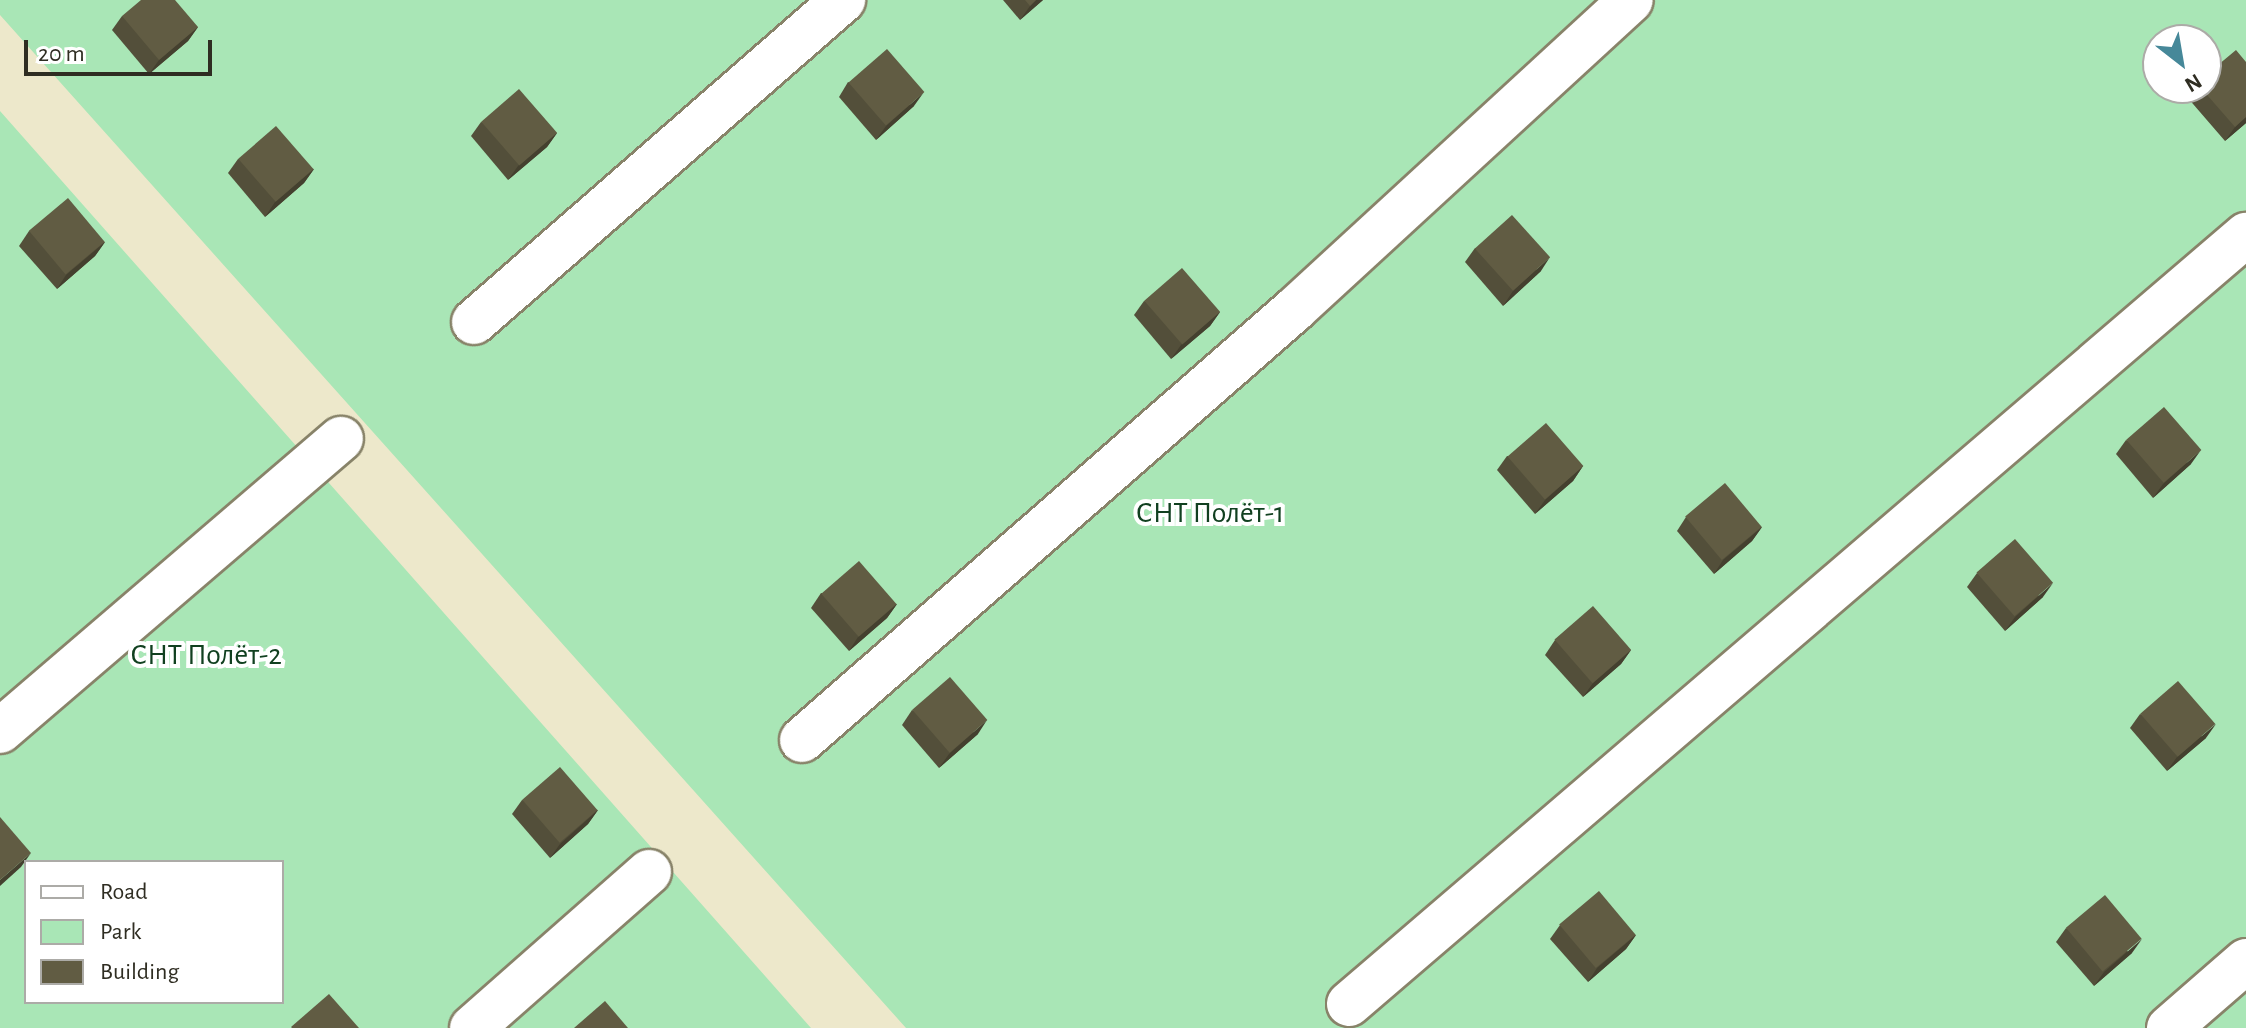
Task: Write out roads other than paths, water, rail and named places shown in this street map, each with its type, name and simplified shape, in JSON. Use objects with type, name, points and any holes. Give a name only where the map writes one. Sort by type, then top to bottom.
[{"type":"lane","points":[[474,322],[843,0]]},
{"type":"lane","points":[[802,740],[1295,309],[1631,0]]},
{"type":"lane","points":[[1349,1004],[2246,235]]},
{"type":"lane","points":[[0,731],[341,439]]},
{"type":"lane","points":[[472,1028],[649,872]]},
{"type":"lane","points":[[2169,1028],[2246,961]]},
{"type":"park label","name":"СНТ Полёт-1","points":[[1210,513]]},
{"type":"park label","name":"СНТ Полёт-2","points":[[206,655]]}]
